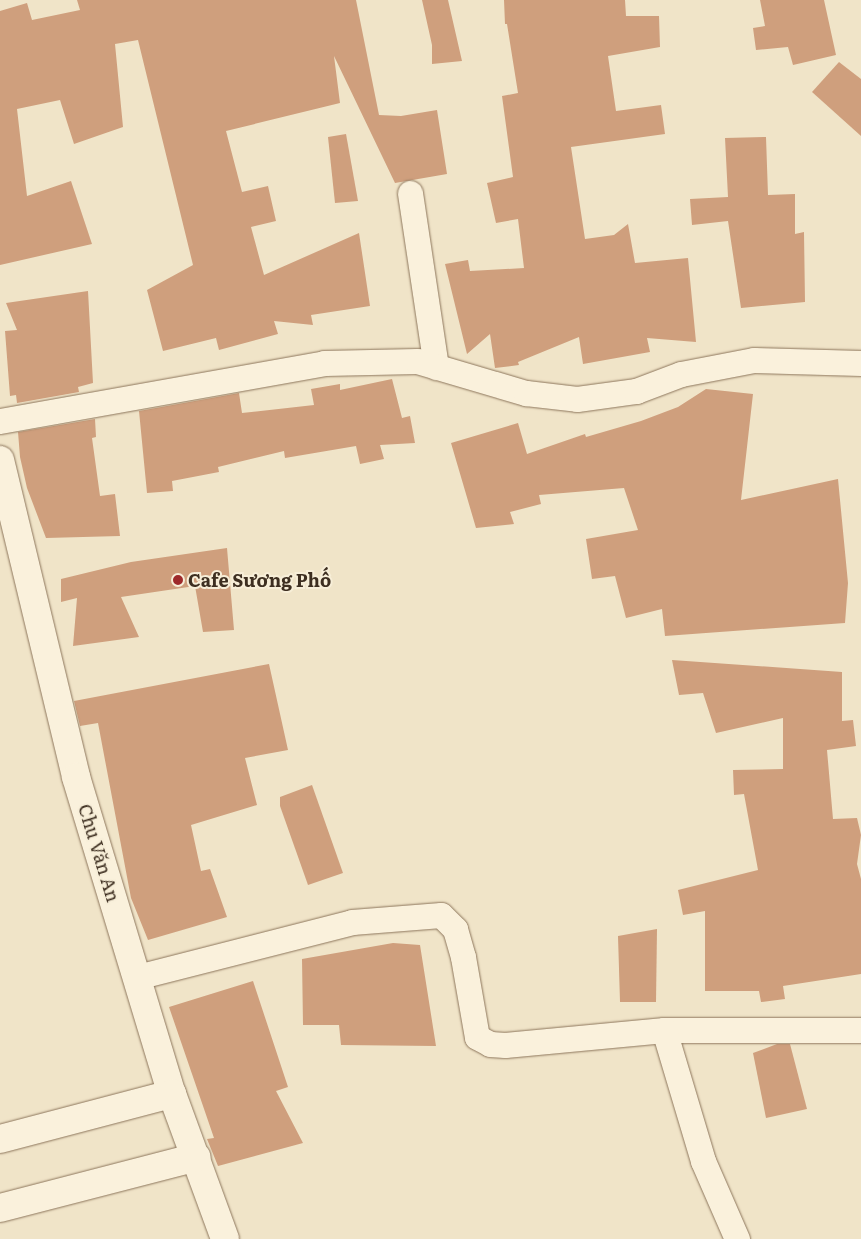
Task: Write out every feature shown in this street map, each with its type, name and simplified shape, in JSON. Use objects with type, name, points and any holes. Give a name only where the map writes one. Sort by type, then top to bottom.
[{"type":"street","points":[[410,193],[436,367]]},
{"type":"street","points":[[0,421],[324,363],[417,361],[526,393],[577,399],[636,391],[681,374],[754,360],[861,362]]},
{"type":"street","name":"Chu Văn An","points":[[0,460],[76,777],[172,1094],[197,1157],[225,1239]]},
{"type":"street","points":[[137,977],[352,922],[440,915],[455,928],[463,957],[477,1037],[490,1044],[505,1045],[664,1030],[861,1030]]},
{"type":"street","points":[[664,1030],[703,1161],[737,1239]]},
{"type":"street","points":[[0,1139],[172,1094]]},
{"type":"street","points":[[0,1208],[197,1157]]},
{"type":"building","points":[[77,0],[356,0],[379,115],[401,116],[437,110],[447,174],[395,183],[334,56],[340,103],[226,131],[242,192],[268,186],[276,221],[251,227],[264,275],[359,233],[370,306],[311,315],[313,325],[274,321],[278,334],[219,350],[216,338],[163,351],[147,290],[193,265],[138,40],[115,44],[123,127],[74,144],[60,100],[17,109],[27,196],[71,181],[92,244],[0,265],[0,11],[27,3],[32,20],[80,10]]},
{"type":"building","points":[[422,0],[448,0],[462,61],[432,64],[432,45]]},
{"type":"building","points":[[504,0],[625,0],[626,16],[659,16],[660,47],[608,56],[616,111],[661,105],[665,134],[571,147],[585,239],[614,235],[628,224],[635,263],[688,258],[696,342],[647,338],[650,352],[583,364],[579,337],[518,362],[519,365],[495,368],[490,334],[467,354],[445,264],[468,260],[470,271],[524,268],[518,219],[496,223],[487,183],[513,177],[502,96],[518,93],[507,24],[505,24]]},
{"type":"building","points":[[760,0],[824,0],[836,55],[793,65],[788,47],[756,50],[753,28],[765,26]]},
{"type":"building","points":[[839,62],[861,79],[861,136],[812,92]]},
{"type":"building","points":[[346,134],[358,201],[335,203],[328,137]]},
{"type":"building","points":[[766,137],[768,195],[795,194],[795,234],[804,232],[805,302],[741,308],[728,221],[692,225],[690,199],[728,197],[725,138]]},
{"type":"building","points":[[88,291],[93,383],[78,387],[79,392],[17,403],[16,395],[10,396],[5,331],[17,330],[6,303]]},
{"type":"building","points":[[392,379],[402,418],[410,416],[415,443],[380,445],[384,459],[360,464],[356,446],[285,458],[284,451],[218,467],[219,472],[172,481],[173,491],[147,493],[139,411],[239,393],[242,413],[314,405],[311,389],[340,384],[340,390]]},
{"type":"building","points":[[706,389],[753,394],[741,500],[838,479],[848,583],[845,623],[665,636],[662,609],[626,618],[615,576],[592,579],[586,539],[638,530],[624,488],[539,495],[541,504],[510,512],[514,524],[476,528],[451,443],[518,423],[527,454],[585,434],[586,437],[641,421],[678,407]]},
{"type":"building","points":[[95,419],[96,437],[92,438],[100,496],[115,494],[120,536],[46,538],[27,488],[20,457],[18,432]]},
{"type":"building","points":[[227,548],[234,630],[203,632],[195,586],[121,597],[139,637],[73,646],[77,598],[61,602],[61,579],[131,562]]},
{"type":"building","points":[[672,660],[842,672],[842,721],[853,720],[856,746],[827,750],[833,819],[857,818],[861,835],[857,864],[861,879],[861,974],[783,986],[785,999],[761,1002],[759,991],[705,991],[705,911],[683,915],[678,890],[758,870],[744,794],[734,795],[733,770],[783,769],[783,718],[716,733],[703,693],[679,695]]},
{"type":"building","points":[[269,664],[288,750],[245,758],[257,805],[191,825],[201,871],[210,869],[227,917],[148,940],[131,898],[98,723],[80,726],[74,701]]},
{"type":"building","points":[[312,785],[343,873],[308,885],[280,806],[280,797]]},
{"type":"building","points":[[657,929],[656,1002],[620,1002],[618,936]]},
{"type":"building","points":[[393,943],[420,945],[436,1046],[341,1045],[339,1025],[303,1025],[302,959]]},
{"type":"building","points":[[253,981],[288,1087],[276,1091],[303,1143],[218,1166],[207,1139],[214,1138],[169,1007]]},
{"type":"building","points":[[777,1044],[790,1044],[807,1109],[766,1118],[753,1053]]},
{"type":"place","name":"Cafe Sương Phố","points":[[178,580]]}]
